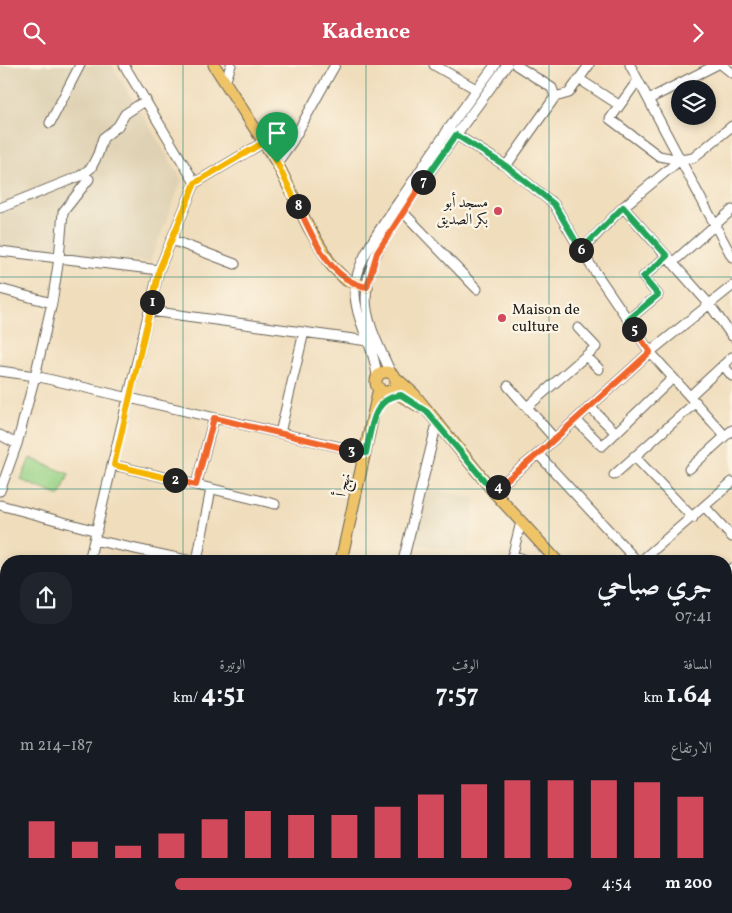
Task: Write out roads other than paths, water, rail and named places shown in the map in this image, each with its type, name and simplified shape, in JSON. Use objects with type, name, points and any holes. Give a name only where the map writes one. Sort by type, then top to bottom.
[{"type":"main road","points":[[214,65],[277,163],[326,257],[338,273],[361,286]]},
{"type":"main road","points":[[427,412],[387,389],[382,373],[393,375],[414,394],[493,491],[551,555]]},
{"type":"main road","points":[[387,389],[396,384],[393,375]]},
{"type":"main road","name":"نهج أ","points":[[373,416],[387,389]]},
{"type":"main road","name":"نهج أ","points":[[342,555],[373,416],[387,389]]},
{"type":"street","points":[[50,123],[80,65]]},
{"type":"street","points":[[124,65],[195,183]]},
{"type":"street","points":[[226,83],[231,65]]},
{"type":"street","points":[[277,163],[292,142],[335,65]]},
{"type":"street","points":[[434,65],[476,89]]},
{"type":"street","points":[[387,389],[376,364],[358,308],[361,286],[372,243],[448,129],[495,65]]},
{"type":"street","points":[[393,375],[376,339],[361,286],[377,253],[402,211],[507,65]]},
{"type":"street","points":[[516,65],[550,86],[554,91],[555,97]]},
{"type":"street","points":[[506,166],[555,97],[566,95],[589,65]]},
{"type":"street","points":[[630,65],[732,257]]},
{"type":"street","points":[[649,99],[716,65]]},
{"type":"street","points":[[722,65],[732,73]]},
{"type":"street","points":[[579,79],[619,105]]},
{"type":"street","points":[[638,79],[610,119],[658,156],[680,160],[693,158],[732,125]]},
{"type":"street","points":[[0,208],[86,172],[91,168],[98,154],[102,138],[118,126],[125,114],[146,101]]},
{"type":"street","points":[[448,129],[506,166],[554,204],[581,251],[650,352],[693,399],[729,433],[689,469]]},
{"type":"street","points":[[90,555],[130,399],[159,270],[195,183],[264,142]]},
{"type":"street","points":[[581,251],[623,207],[680,160]]},
{"type":"street","points":[[0,491],[17,443],[36,376],[52,303],[59,258],[63,212],[90,179]]},
{"type":"street","points":[[623,207],[710,305],[732,337]]},
{"type":"street","points":[[628,320],[658,295],[643,277],[732,210]]},
{"type":"street","points":[[402,211],[477,289]]},
{"type":"street","points":[[172,240],[234,264]]},
{"type":"street","points":[[0,251],[159,270]]},
{"type":"street","points":[[493,491],[555,439],[650,352],[732,286]]},
{"type":"street","points":[[0,289],[52,303]]},
{"type":"street","points":[[150,311],[368,341]]},
{"type":"street","points":[[527,407],[596,347],[578,328]]},
{"type":"street","points":[[280,433],[304,332]]},
{"type":"street","points":[[586,356],[599,369]]},
{"type":"street","points":[[614,475],[693,399],[732,357]]},
{"type":"street","points":[[723,365],[732,376]]},
{"type":"street","points":[[0,371],[36,376],[366,453]]},
{"type":"street","points":[[576,419],[602,446],[674,378]]},
{"type":"street","points":[[508,386],[555,439]]},
{"type":"street","points":[[590,407],[616,433]]},
{"type":"street","points":[[196,485],[214,418]]},
{"type":"street","points":[[405,555],[436,423]]},
{"type":"street","points":[[0,435],[17,443]]},
{"type":"street","points":[[538,454],[631,555]]},
{"type":"street","points":[[634,456],[692,518]]},
{"type":"street","points":[[114,465],[275,504]]},
{"type":"street","points":[[648,555],[732,482]]},
{"type":"street","points":[[198,555],[211,489]]},
{"type":"street","points":[[0,505],[95,535],[169,555]]},
{"type":"street","points":[[705,507],[732,537]]},
{"type":"street","points":[[513,555],[521,522]]},
{"type":"place","name":"مسجد أبو بكر الصديق","points":[[498,211]]},
{"type":"place","name":"Maison de culture","points":[[502,318]]}]
